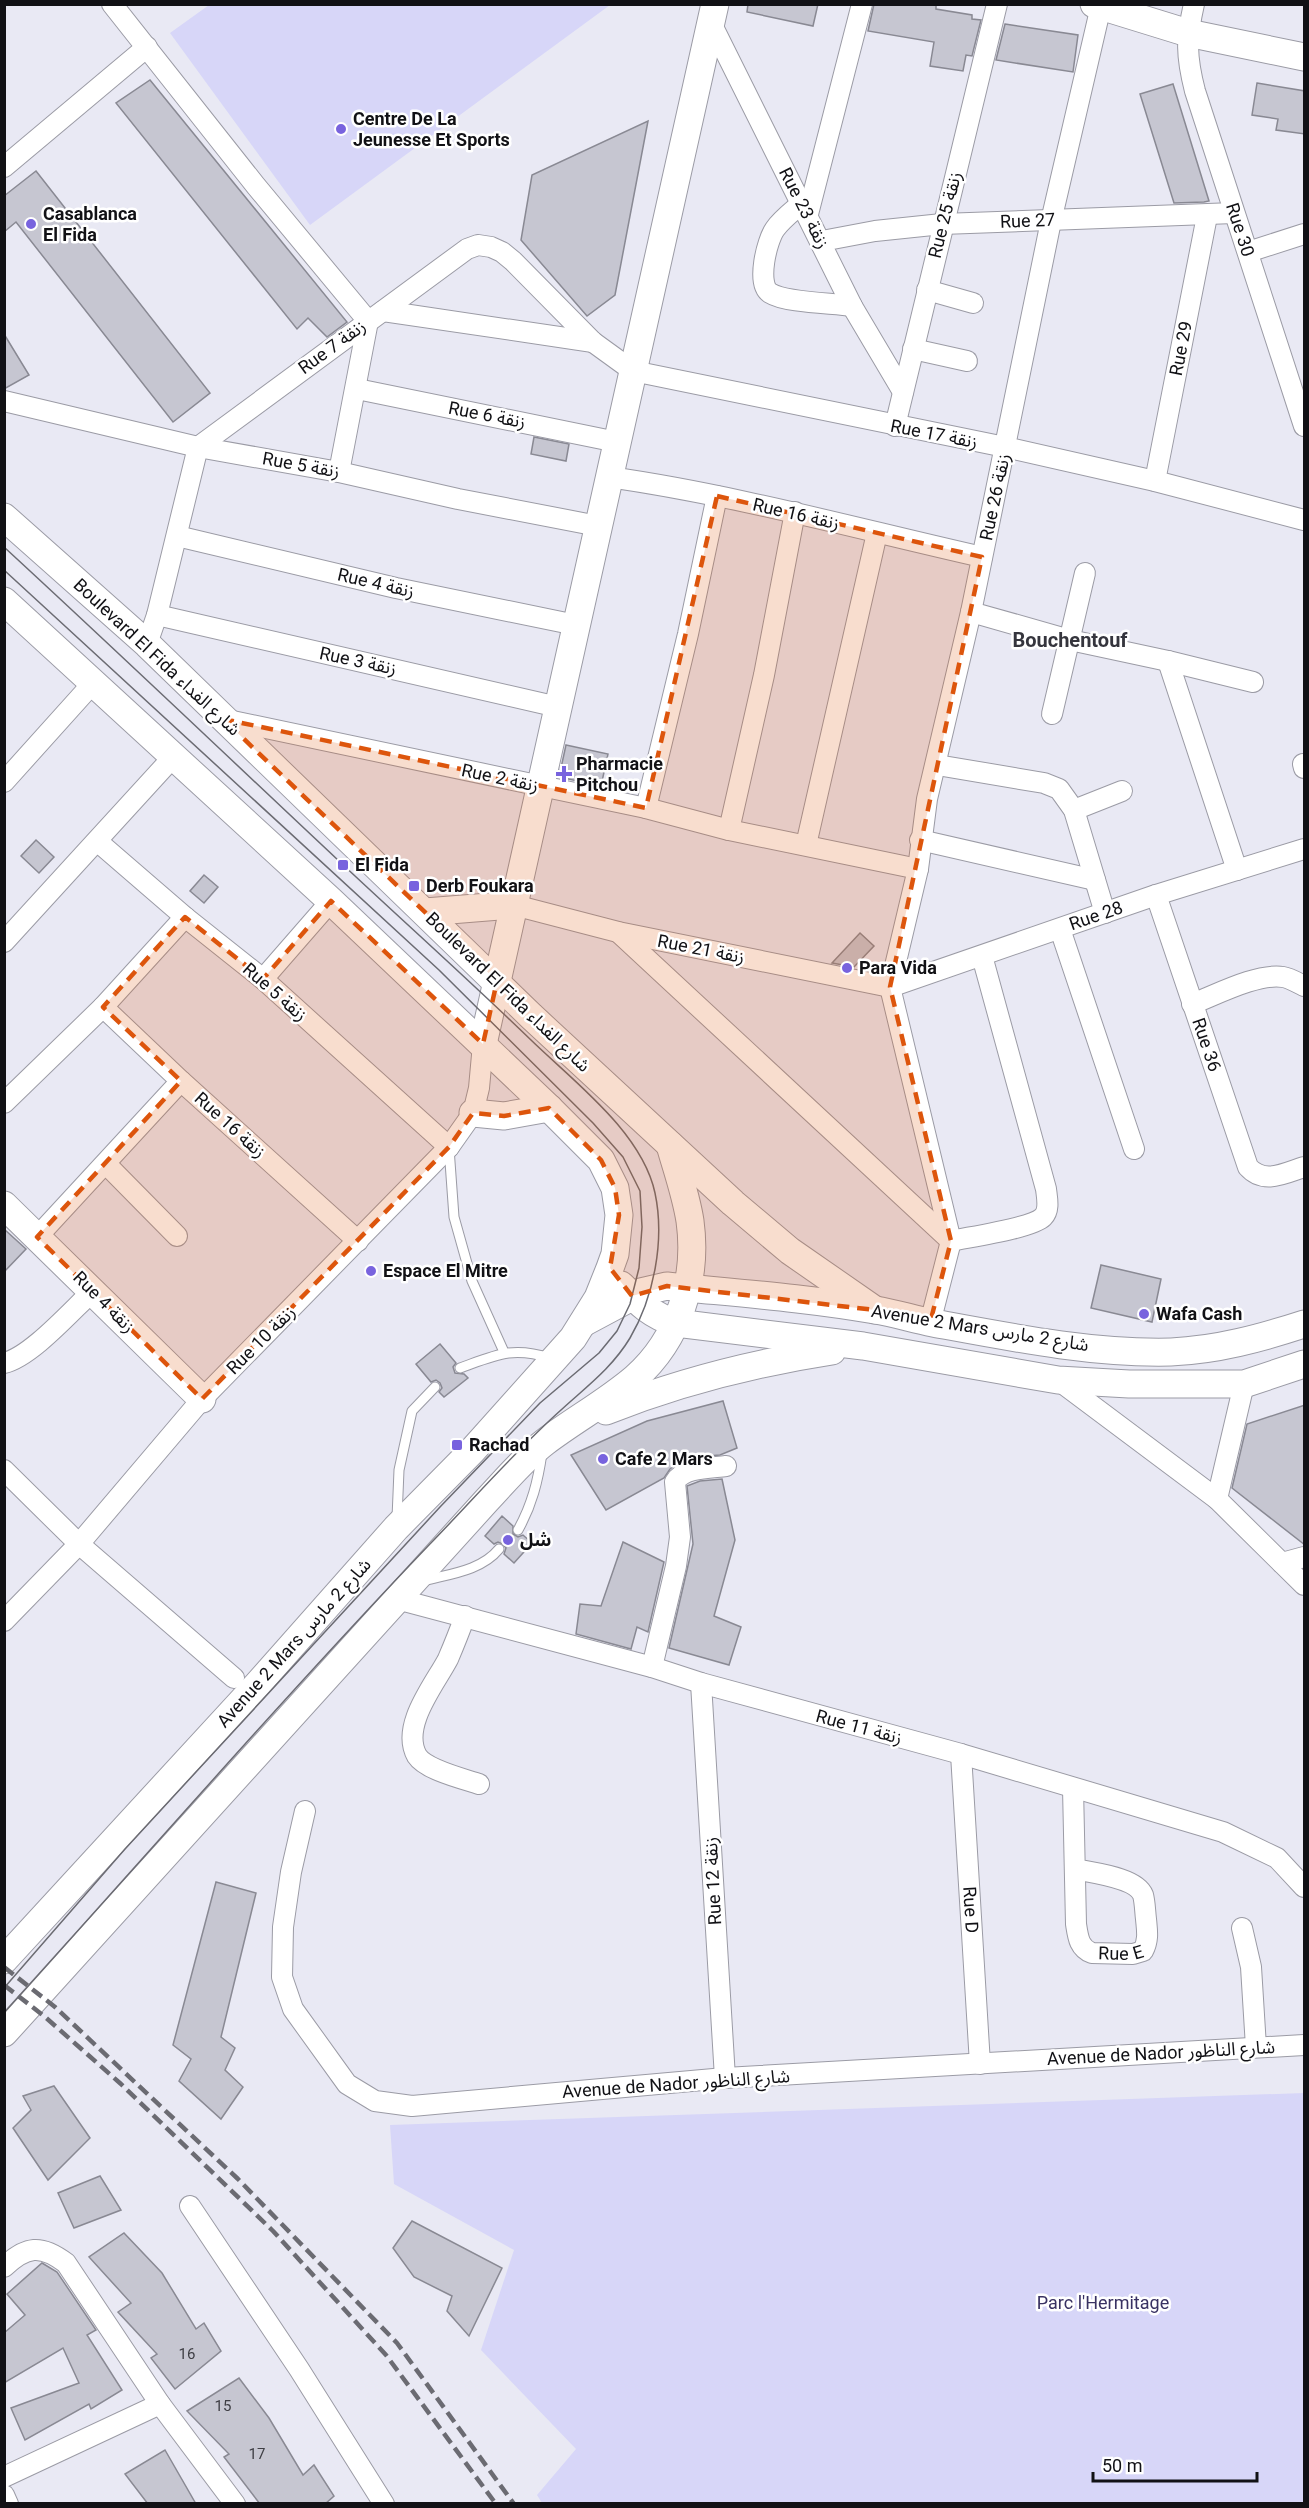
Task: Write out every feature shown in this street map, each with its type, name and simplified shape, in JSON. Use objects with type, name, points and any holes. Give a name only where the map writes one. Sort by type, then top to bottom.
[{"type":"main road","points":[[1097,5],[1188,33],[1305,57]]},
{"type":"main road","points":[[483,1044],[712,13]]},
{"type":"main road","name":"Boulevard El Fida شارع الفداء","points":[[4,517],[147,644],[497,981],[733,1203],[790,1251],[875,1310]]},
{"type":"main road","points":[[4,601],[331,901],[602,1160],[615,1188],[619,1215],[615,1254],[598,1298],[582,1324]]},
{"type":"main road","points":[[425,912],[514,905]]},
{"type":"main road","points":[[473,1113],[504,1116],[549,1108]]},
{"type":"main road","points":[[4,2033],[487,1500],[543,1444],[635,1378],[657,1354],[676,1323],[689,1288],[690,1222],[670,1145]]},
{"type":"main road","name":"Rue 4 زنقة","points":[[4,1205],[202,1399]]},
{"type":"main road","name":"Avenue 2 Mars شارع 2 مارس","points":[[610,1269],[618,1281],[644,1308],[660,1318],[676,1323],[863,1346],[1058,1380],[1129,1384],[1244,1384],[1305,1364]]},
{"type":"main road","name":"Avenue 2 Mars شارع 2 مارس","points":[[4,1960],[256,1686],[396,1528],[556,1359],[582,1324],[632,1296],[667,1286],[689,1288],[875,1310],[930,1323],[1033,1341],[1108,1349],[1171,1352],[1252,1341],[1305,1324]]},
{"type":"main road","points":[[567,1427],[651,1393],[767,1360],[863,1346]]},
{"type":"street","points":[[112,4],[256,186],[376,316],[593,342],[633,371]]},
{"type":"street","points":[[852,306],[782,298],[767,291],[762,275],[772,233],[805,208],[862,4]]},
{"type":"street","name":"Rue 25 زنقة","points":[[895,426],[997,4]]},
{"type":"street","name":"Rue 30","points":[[1194,4],[1188,33],[1187,62],[1234,213],[1305,426]]},
{"type":"street","name":"Rue 26 زنقة","points":[[890,987],[918,869],[927,799],[937,765],[971,612],[1097,5]]},
{"type":"street","name":"Rue 23 زنقة","points":[[712,13],[852,306],[903,392]]},
{"type":"street","points":[[7,162],[147,47]]},
{"type":"street","name":"Rue 27","points":[[822,241],[875,231],[942,224],[1207,216],[1234,213]]},
{"type":"street","name":"Rue 29","points":[[1155,481],[1207,216]]},
{"type":"street","points":[[1248,252],[1305,234]]},
{"type":"street","name":"Rue 7 زنقة","points":[[198,447],[467,249],[478,245],[502,252],[513,261],[593,342]]},
{"type":"street","points":[[927,290],[973,303]]},
{"type":"street","points":[[339,472],[376,316]]},
{"type":"street","points":[[913,349],[967,361]]},
{"type":"street","name":"Rue 17 زنقة","points":[[633,371],[1005,447],[1155,481],[1305,520]]},
{"type":"street","name":"Rue 6 زنقة","points":[[357,389],[617,442]]},
{"type":"street","name":"Rue 5 زنقة","points":[[4,401],[198,447],[339,472],[458,499],[598,526]]},
{"type":"street","points":[[147,644],[157,615],[198,447]]},
{"type":"street","name":"Rue 16 زنقة","points":[[609,477],[669,486],[795,512],[982,557]]},
{"type":"street","points":[[646,808],[688,634],[717,496]]},
{"type":"street","points":[[729,830],[764,675],[795,512]]},
{"type":"street","points":[[806,845],[877,533]]},
{"type":"street","name":"Rue 4 زنقة","points":[[177,536],[396,588],[576,625]]},
{"type":"street","points":[[1052,714],[1085,573]]},
{"type":"street","points":[[971,612],[1070,640],[1253,682]]},
{"type":"street","name":"Rue 3 زنقة","points":[[157,615],[558,707]]},
{"type":"street","points":[[1168,661],[1237,870]]},
{"type":"street","points":[[4,782],[12,760],[93,682]]},
{"type":"street","name":"Rue 2 زنقة","points":[[223,718],[646,808],[729,830],[918,869]]},
{"type":"street","points":[[4,942],[174,756]]},
{"type":"street","points":[[937,765],[1044,783],[1059,789],[1074,810],[1105,913]]},
{"type":"street","points":[[1074,810],[1122,791]]},
{"type":"street","points":[[920,840],[1095,880]]},
{"type":"street","name":"Rue 5 زنقة","points":[[97,841],[263,980],[449,1147]]},
{"type":"street","name":"Rue 28","points":[[890,987],[1156,895],[1305,849]]},
{"type":"street","name":"Rue 36","points":[[1156,895],[1248,1167],[1255,1174],[1272,1177],[1305,1167]]},
{"type":"street","points":[[263,980],[331,901]]},
{"type":"street","name":"Rue 21 زنقة","points":[[514,905],[618,932],[890,987]]},
{"type":"street","points":[[4,1103],[103,1007],[185,917]]},
{"type":"street","points":[[1060,929],[1134,1149]]},
{"type":"street","points":[[618,932],[951,1241]]},
{"type":"street","points":[[951,1241],[1028,1224],[1044,1216],[1048,1207],[1046,1189],[982,956]]},
{"type":"street","points":[[1192,1004],[1275,976],[1286,977],[1305,986]]},
{"type":"street","points":[[890,987],[951,1241],[930,1323]]},
{"type":"street","name":"Rue 16 زنقة","points":[[103,1007],[181,1082],[358,1241]]},
{"type":"street","name":"Rue 10 زنقة","points":[[4,1621],[79,1544],[202,1399],[449,1147],[473,1113],[479,1088],[483,1044]]},
{"type":"street","points":[[37,1237],[181,1082]]},
{"type":"street","points":[[106,1164],[177,1236]]},
{"type":"street","points":[[4,1363],[13,1361],[29,1350],[93,1291]]},
{"type":"street","points":[[1058,1380],[1217,1499],[1305,1585]]},
{"type":"street","points":[[1217,1499],[1244,1384]]},
{"type":"street","points":[[652,1667],[680,1537],[675,1482],[678,1477],[689,1472],[726,1466]]},
{"type":"street","points":[[4,1470],[79,1544],[234,1678]]},
{"type":"street","points":[[1282,1563],[1305,1557]]},
{"type":"street","name":"Rue 11 زنقة","points":[[403,1592],[465,1616],[961,1755],[1223,1832],[1277,1858],[1305,1887]]},
{"type":"street","points":[[465,1616],[448,1659],[422,1704],[414,1724],[413,1740],[418,1757],[432,1767],[479,1784]]},
{"type":"street","name":"Rue 12 زنقة","points":[[701,1683],[725,2078]]},
{"type":"street","name":"Rue D","points":[[961,1755],[980,2064]]},
{"type":"street","name":"Rue E","points":[[1073,1788],[1076,1924],[1082,1946],[1092,1953],[1133,1954],[1143,1951],[1147,1944],[1148,1932],[1143,1896],[1138,1888],[1130,1882],[1075,1869]]},
{"type":"street","name":"Avenue de Nador شارع الناظور","points":[[305,1811],[291,1872],[283,1927],[282,1977],[293,2009],[347,2084],[375,2101],[412,2106],[725,2078],[1305,2044]]},
{"type":"street","points":[[1242,1928],[1251,1967],[1256,2047]]},
{"type":"street","points":[[190,2206],[299,2369],[384,2504]]},
{"type":"street","points":[[4,2267],[18,2254],[31,2249],[55,2254],[66,2263],[160,2404],[235,2504]]},
{"type":"street","points":[[4,2477],[160,2404]]},
{"type":"street","points":[[4,2495],[8,2504]]},
{"type":"lane","points":[[449,1147],[454,1216],[472,1281],[504,1352]]},
{"type":"lane","points":[[460,1368],[504,1352],[532,1352],[556,1359]]},
{"type":"lane","points":[[396,1528],[399,1470],[412,1411],[435,1387]]},
{"type":"lane","points":[[518,1530],[528,1512],[538,1480],[543,1444]]},
{"type":"lane","points":[[403,1592],[471,1568],[491,1559],[499,1549]]},
{"type":"highlighted area","points":[[717,496],[982,557],[890,987],[951,1241],[930,1323],[875,1310],[667,1286],[632,1296],[610,1268],[619,1215],[615,1188],[601,1160],[549,1108],[504,1116],[473,1113],[449,1147],[202,1399],[37,1237],[181,1081],[103,1007],[185,917],[263,979],[331,901],[483,1044],[497,981],[223,719],[646,808]]},
{"type":"green space","name":"Centre De La Jeunesse Et Sports","points":[[209,5],[610,5],[310,225],[170,33]]},
{"type":"green space","name":"Parc l'Hermitage","points":[[1304,2093],[1304,2504],[542,2503],[537,2495],[576,2449],[481,2350],[514,2250],[394,2184],[390,2125]]},
{"type":"building","points":[[748,4],[818,4],[813,26],[747,12]]},
{"type":"building","points":[[874,4],[936,4],[936,9],[972,15],[972,19],[981,20],[972,56],[966,55],[963,71],[930,66],[934,42],[868,31]]},
{"type":"building","points":[[1005,24],[1078,35],[1073,72],[996,60]]},
{"type":"building","points":[[150,80],[347,322],[327,337],[308,318],[297,329],[116,103]]},
{"type":"building","points":[[1257,83],[1305,91],[1305,134],[1276,130],[1278,119],[1252,115]]},
{"type":"building","points":[[1173,84],[1209,201],[1174,203],[1140,94]]},
{"type":"building","points":[[648,121],[615,295],[587,316],[521,240],[532,175]]},
{"type":"building","points":[[36,171],[210,393],[173,422],[16,222],[4,232],[4,196]]},
{"type":"building","points":[[4,334],[29,375],[4,389]]},
{"type":"building","points":[[534,437],[569,444],[566,461],[531,454]]},
{"type":"building","points":[[566,745],[608,754],[601,786],[559,777]]},
{"type":"building","points":[[36,840],[54,857],[39,873],[21,856]]},
{"type":"building","points":[[204,875],[218,887],[204,903],[190,891]]},
{"type":"building","points":[[860,933],[874,946],[854,967],[832,963]]},
{"type":"building","points":[[4,1229],[26,1249],[4,1272]]},
{"type":"building","points":[[1101,1265],[1161,1279],[1152,1322],[1091,1308]]},
{"type":"building","points":[[440,1344],[456,1363],[453,1367],[455,1373],[464,1374],[468,1378],[444,1397],[439,1392],[442,1388],[440,1383],[436,1380],[431,1382],[416,1364]]},
{"type":"building","points":[[723,1401],[737,1448],[720,1455],[695,1457],[680,1462],[670,1469],[664,1478],[606,1510],[571,1455],[647,1421]]},
{"type":"building","points":[[1305,1405],[1305,1545],[1232,1488],[1247,1424]]},
{"type":"building","points":[[722,1479],[735,1540],[714,1616],[741,1627],[729,1665],[669,1648],[693,1544],[687,1486],[700,1481]]},
{"type":"building","name":"شل","points":[[502,1516],[513,1526],[513,1534],[518,1537],[523,1535],[532,1543],[514,1563],[504,1554],[506,1548],[503,1544],[498,1542],[494,1544],[485,1536]]},
{"type":"building","points":[[623,1542],[664,1562],[648,1632],[637,1627],[631,1649],[576,1634],[580,1604],[601,1606]]},
{"type":"building","points":[[216,1882],[256,1893],[221,2037],[235,2048],[225,2070],[243,2087],[221,2119],[179,2081],[191,2059],[173,2045]]},
{"type":"building","points":[[54,2086],[90,2138],[48,2180],[13,2128],[31,2110],[23,2096]]},
{"type":"building","points":[[100,2176],[121,2210],[74,2228],[58,2193]]},
{"type":"building","points":[[412,2221],[502,2268],[469,2336],[447,2311],[452,2296],[414,2277],[393,2248]]},
{"type":"building","points":[[124,2233],[162,2273],[196,2329],[204,2323],[221,2351],[175,2389],[151,2358],[157,2354],[118,2312],[131,2303],[89,2257]]},
{"type":"building","points":[[42,2263],[57,2272],[96,2330],[87,2335],[122,2390],[91,2409],[89,2404],[25,2440],[11,2408],[79,2383],[63,2348],[4,2383],[4,2333],[25,2315],[7,2294]]},
{"type":"building","points":[[239,2378],[269,2418],[303,2475],[314,2465],[334,2496],[325,2504],[260,2504],[224,2457],[229,2454],[187,2411]]},
{"type":"building","points":[[165,2450],[196,2504],[148,2504],[125,2474]]},
{"type":"tram line","points":[[4,547],[604,1109],[636,1149],[648,1171],[655,1193],[659,1230],[655,1268],[645,1305],[630,1338],[615,1359],[493,1477],[374,1603],[4,2013]]},
{"type":"tram line","points":[[4,570],[439,970],[593,1123],[623,1157],[640,1191],[642,1227],[639,1268],[630,1304],[617,1331],[599,1353],[540,1403],[440,1507],[125,1849],[4,1988]]},
{"type":"railway","points":[[4,1967],[55,2007],[238,2179],[397,2343],[514,2504]]},
{"type":"railway","points":[[4,1985],[44,2016],[121,2084],[273,2231],[386,2355],[496,2504]]},
{"type":"place","name":"Centre De La Jeunesse Et Sports","points":[[341,129]]},
{"type":"place","name":"Casablanca El Fida","points":[[31,224]]},
{"type":"place","name":"Pharmacie Pitchou","points":[[564,774]]},
{"type":"place","name":"El Fida","points":[[343,865]]},
{"type":"place","name":"Derb Foukara","points":[[414,886]]},
{"type":"place","name":"Para Vida","points":[[847,968]]},
{"type":"place","name":"Espace El Mitre","points":[[371,1271]]},
{"type":"place","name":"Wafa Cash","points":[[1144,1314]]},
{"type":"place","name":"Rachad","points":[[457,1445]]},
{"type":"place","name":"Cafe 2 Mars","points":[[603,1459]]},
{"type":"place","name":"شل","points":[[508,1540]]},
{"type":"district","name":"Bouchentouf","points":[[1070,640]]}]
